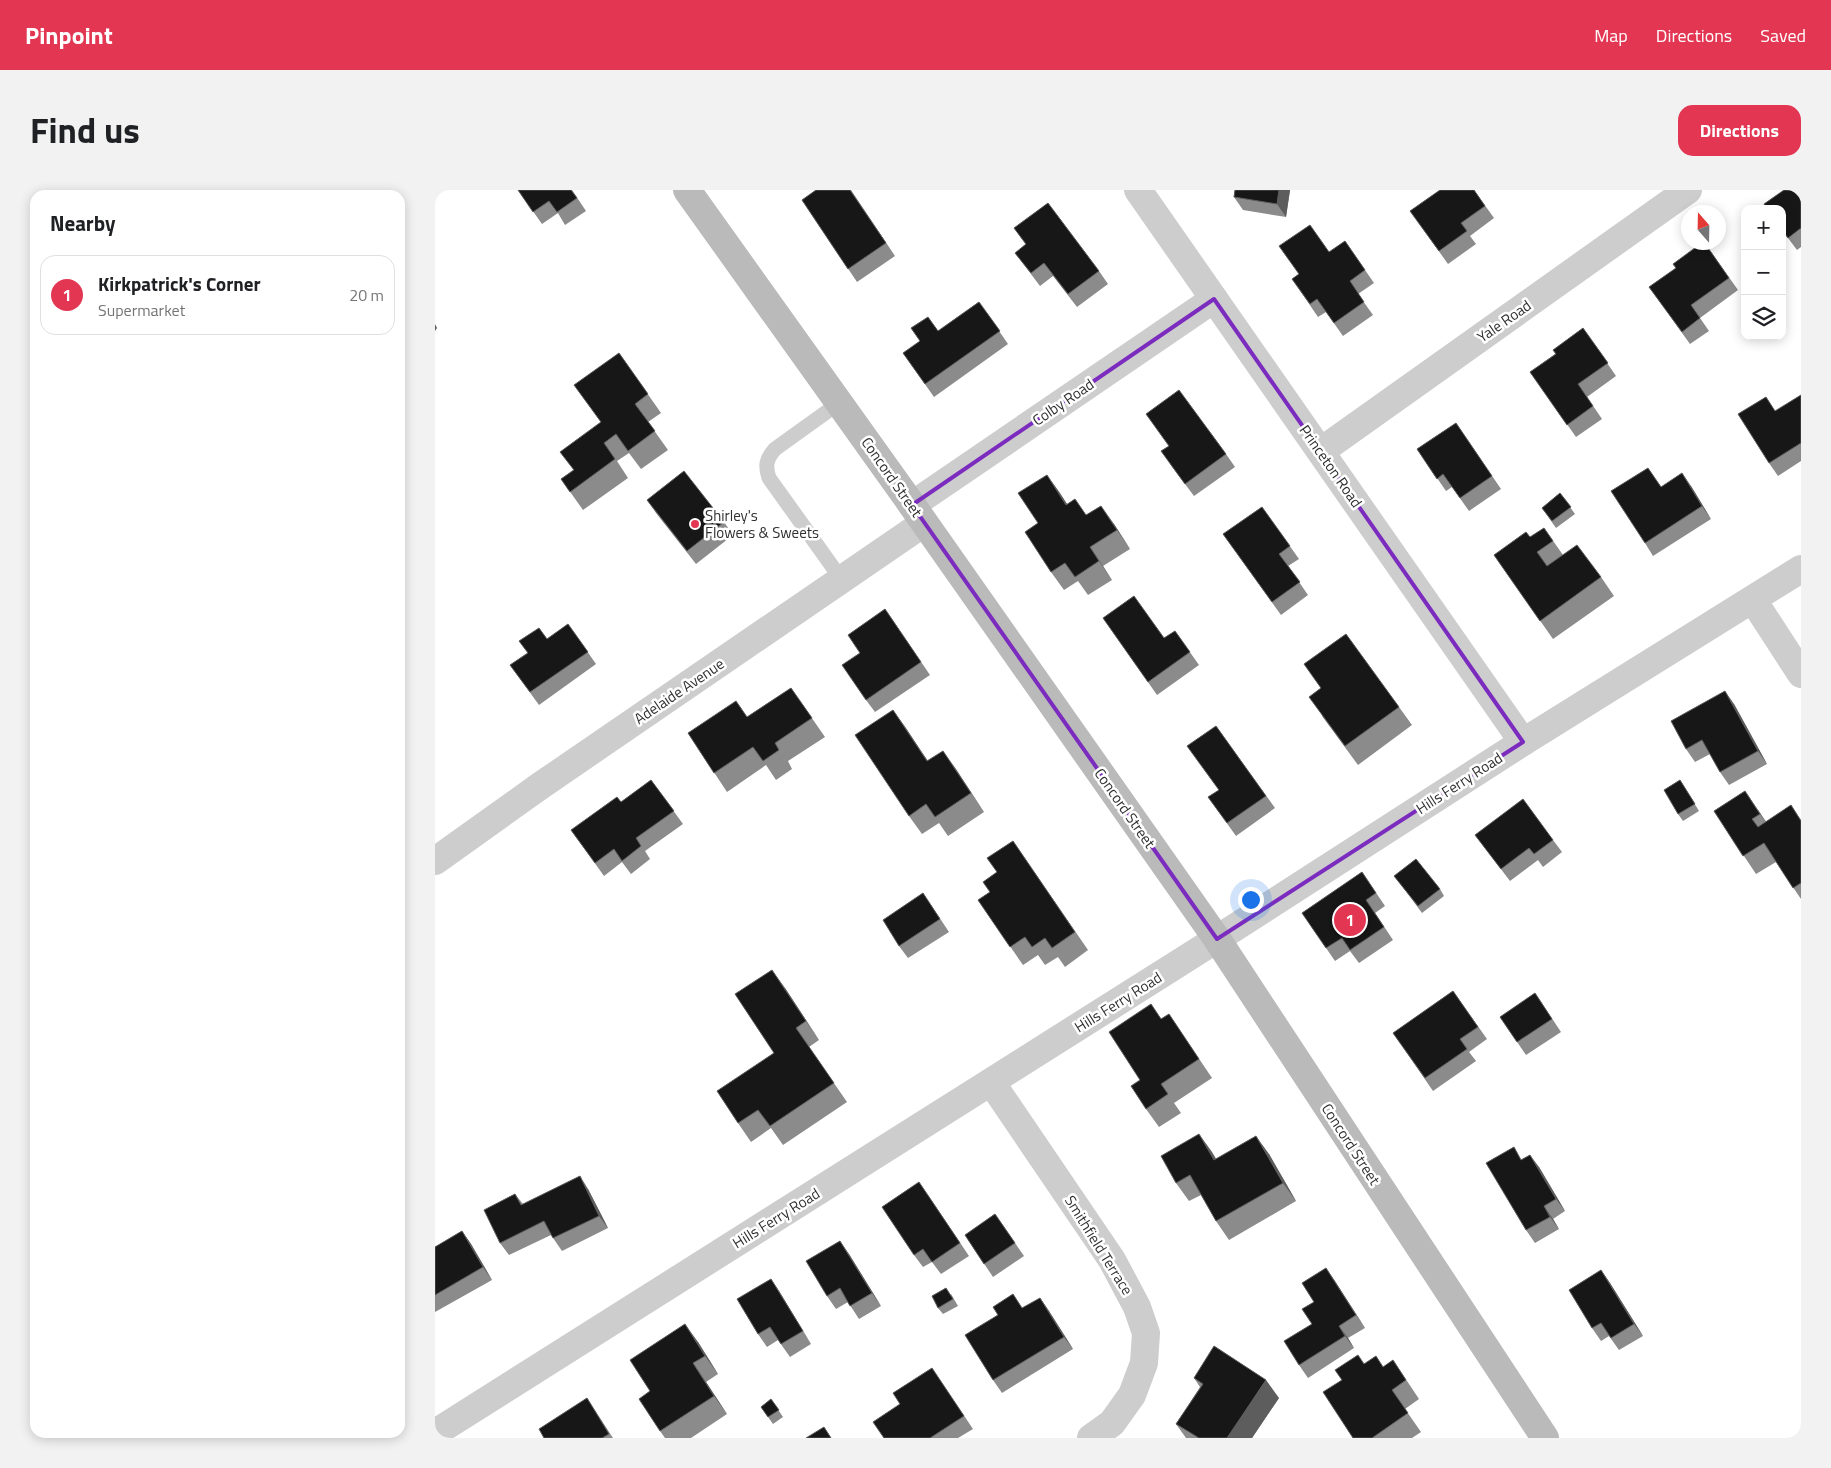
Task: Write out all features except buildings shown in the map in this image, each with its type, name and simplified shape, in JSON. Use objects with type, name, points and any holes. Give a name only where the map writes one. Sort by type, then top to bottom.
[{"type":"main road","name":"Concord Street","points":[[687,190],[918,514],[1217,940],[1545,1438]]},
{"type":"street","name":"Princeton Road","points":[[1138,190],[1523,742]]},
{"type":"street","name":"Yale Road","points":[[1321,451],[1688,190]]},
{"type":"street","name":"Colby Road","points":[[918,514],[1214,299]]},
{"type":"street","name":"Adelaide Avenue","points":[[435,861],[540,786],[842,580],[918,514]]},
{"type":"street","name":"Hills Ferry Road","points":[[435,1434],[1217,940],[1523,742],[1801,569]]},
{"type":"street","points":[[1753,600],[1801,674]]},
{"type":"street","name":"Smithfield Terrace","points":[[991,1082],[1112,1260],[1137,1307],[1146,1334],[1145,1363],[1132,1395],[1112,1423],[1091,1438]]},
{"type":"lane","points":[[839,403],[775,449],[768,457],[766,468],[769,478],[842,580]]},
{"type":"highlighted area","points":[[1214,299],[1523,742],[1217,939],[912,505]]},
{"type":"place","name":"Shirley's Flowers & Sweets","points":[[695,524]]},
{"type":"place","name":"Kirkpatrick's Corner","points":[[1350,920]]}]
